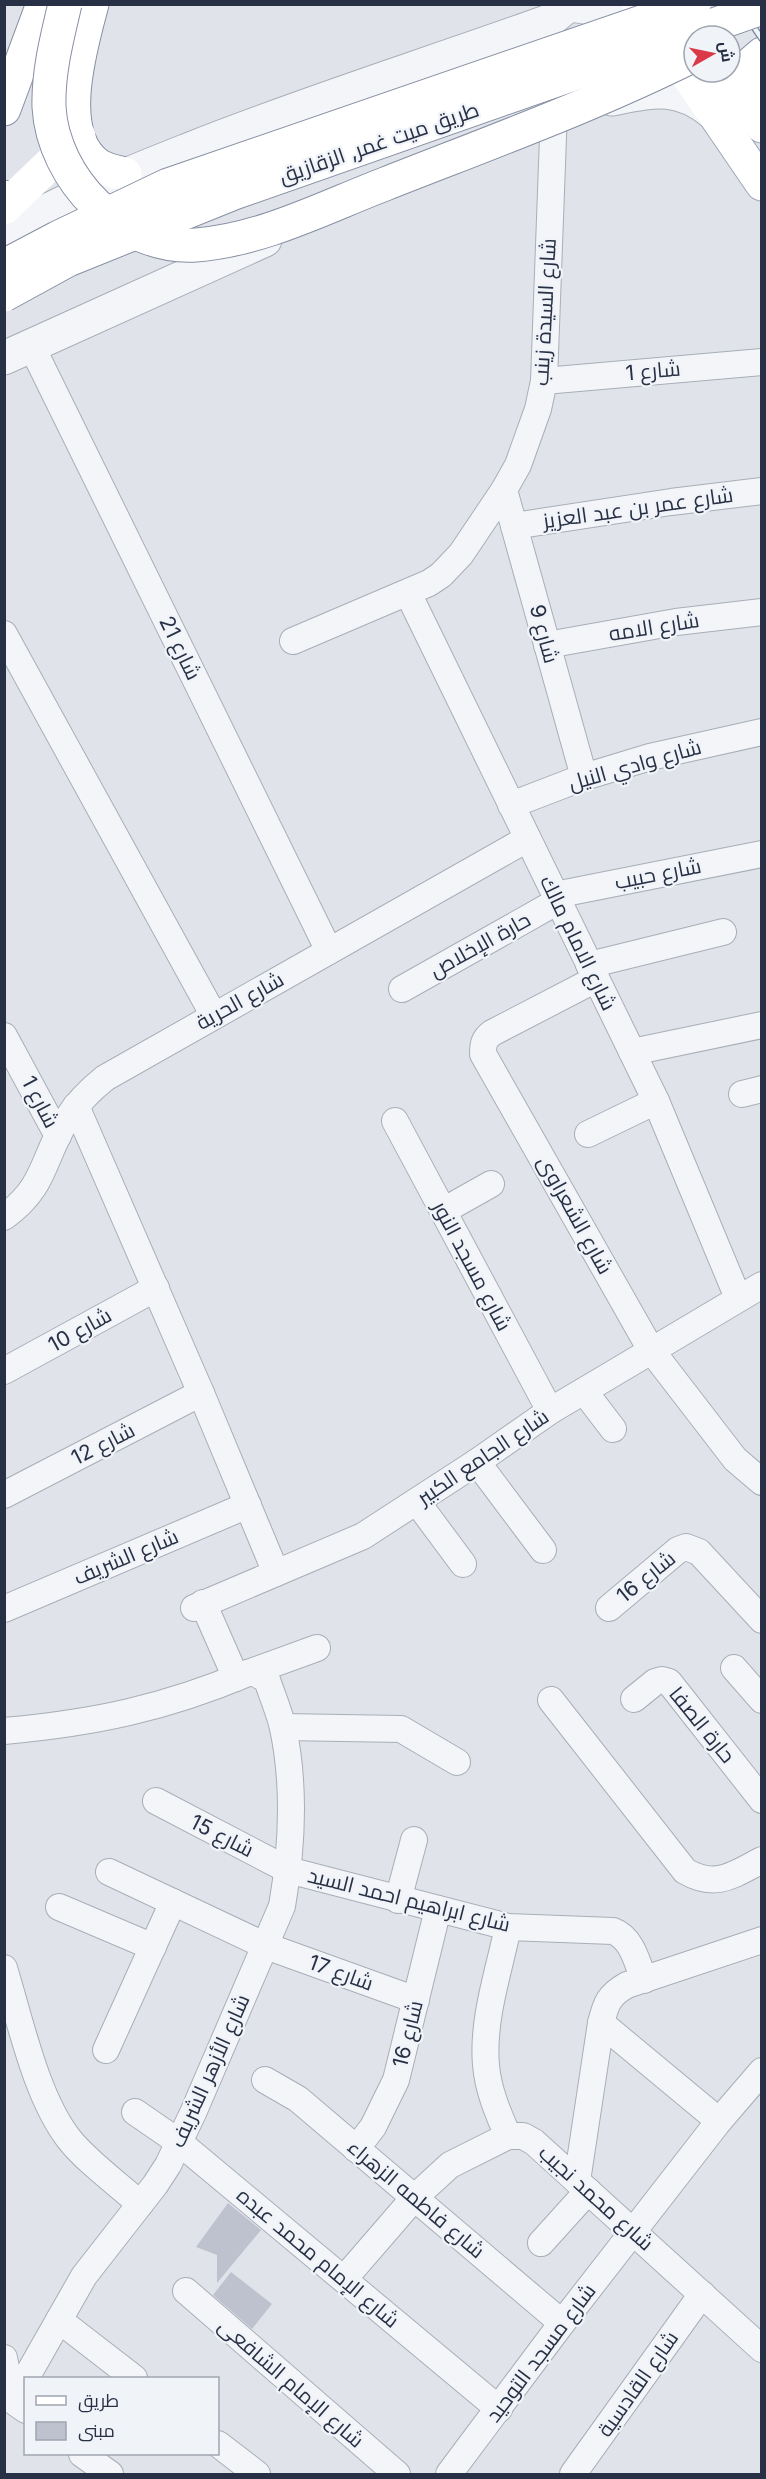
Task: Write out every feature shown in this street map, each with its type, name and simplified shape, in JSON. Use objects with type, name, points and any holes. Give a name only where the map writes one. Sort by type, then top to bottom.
[{"type":"main road","points":[[4,109],[43,4]]},
{"type":"main road","points":[[65,4],[51,63],[49,107],[57,142],[64,159],[76,181],[103,212],[137,233],[176,244],[195,245],[225,241],[277,226],[575,110],[682,61]]},
{"type":"main road","points":[[92,4],[76,68],[75,115],[79,136],[84,149],[99,165],[125,174]]},
{"type":"main road","points":[[639,4],[762,184]]},
{"type":"main road","points":[[667,4],[684,24]]},
{"type":"main road","name":"طريق ميت غمر, الزقازيق","points":[[4,266],[168,185],[694,4]]},
{"type":"main road","name":"طريق ميت غمر, الزقازيق","points":[[4,295],[68,260],[234,194],[762,8]]},
{"type":"main road","points":[[742,31],[762,21]]},
{"type":"main road","points":[[755,117],[745,91],[748,66],[762,54]]},
{"type":"main road","points":[[732,84],[755,117]]},
{"type":"main road","points":[[7,202],[79,136]]},
{"type":"street","points":[[4,234],[33,217],[125,174],[251,125],[549,21],[570,5],[616,15],[638,34],[651,61],[652,91]]},
{"type":"street","points":[[18,351],[554,110],[652,91],[665,91],[691,97],[713,113]]},
{"type":"street","name":"شارع السيدة زينب","points":[[293,641],[429,583],[452,565],[504,490],[530,438],[544,381],[554,110]]},
{"type":"street","name":"شارع 21","points":[[18,351],[329,951]]},
{"type":"street","name":"شارع 1","points":[[544,381],[762,362]]},
{"type":"street","name":"شارع 9","points":[[504,490],[584,777]]},
{"type":"street","name":"شارع عمر بن عبد العزيز","points":[[514,526],[671,502],[762,491]]},
{"type":"street","name":"شارع الامام مالك","points":[[408,592],[656,1101],[738,1298]]},
{"type":"street","name":"شارع الامه","points":[[548,645],[619,631],[762,612]]},
{"type":"street","points":[[4,634],[214,1016]]},
{"type":"street","name":"شارع وادي النيل","points":[[511,805],[584,777],[650,757],[762,732]]},
{"type":"street","name":"شارع الحرية","points":[[4,1217],[25,1200],[36,1185],[45,1170],[58,1136],[76,1106],[105,1078],[527,839]]},
{"type":"street","name":"شارع حبيب","points":[[557,898],[762,854]]},
{"type":"street","name":"حارة الإخلاص","points":[[402,989],[557,898]]},
{"type":"street","points":[[593,972],[723,932]]},
{"type":"street","name":"شارع الشعراوى","points":[[593,972],[492,1033],[486,1038],[483,1054],[651,1350],[735,1459],[762,1482]]},
{"type":"street","points":[[632,1052],[762,1025]]},
{"type":"street","name":"شارع 1","points":[[4,1036],[58,1136]]},
{"type":"street","points":[[588,1134],[656,1101]]},
{"type":"street","points":[[76,1106],[201,1393],[276,1573]]},
{"type":"street","name":"شارع مسجد النور","points":[[395,1121],[550,1411]]},
{"type":"street","points":[[443,1211],[491,1184]]},
{"type":"street","name":"شارع الجامع الكبير","points":[[242,1676],[199,1606],[363,1536],[477,1462],[550,1411],[762,1285]]},
{"type":"street","name":"شارع 10","points":[[4,1371],[156,1288]]},
{"type":"street","points":[[584,1391],[613,1430]]},
{"type":"street","name":"شارع 12","points":[[4,1495],[201,1393]]},
{"type":"street","points":[[477,1462],[543,1550]]},
{"type":"street","points":[[417,1502],[463,1564]]},
{"type":"street","name":"شارع الشريف","points":[[4,1608],[248,1505]]},
{"type":"street","name":"شارع 16","points":[[609,1608],[678,1550],[686,1547],[699,1552],[762,1620]]},
{"type":"street","points":[[4,1731],[89,1722],[138,1712],[187,1698],[317,1648]]},
{"type":"street","points":[[734,1668],[762,1700]]},
{"type":"street","name":"شارع الأزهر الشريف","points":[[29,2377],[84,2276],[155,2185],[180,2143],[282,1906],[288,1870],[290,1821],[283,1727],[267,1680],[255,1673],[242,1676]]},
{"type":"street","name":"حارة الصفا","points":[[634,1699],[655,1682],[662,1680],[669,1682],[762,1800]]},
{"type":"street","points":[[551,1700],[685,1871],[700,1880],[716,1880],[733,1875],[761,1861]]},
{"type":"street","points":[[283,1727],[401,1729],[458,1762]]},
{"type":"street","name":"شارع 15","points":[[156,1801],[288,1870]]},
{"type":"street","points":[[398,1900],[414,1840]]},
{"type":"street","name":"شارع ابراهيم احمد السيد","points":[[288,1870],[508,1927],[620,1933],[629,1944],[644,1980]]},
{"type":"street","name":"شارع 17","points":[[109,1872],[266,1946],[416,2000]]},
{"type":"street","points":[[106,2050],[173,1902]]},
{"type":"street","points":[[59,1907],[153,1947]]},
{"type":"street","name":"شارع 16","points":[[356,2149],[373,2127],[396,2080],[438,1909]]},
{"type":"street","points":[[344,2279],[414,2198],[450,2165],[508,2136],[494,2102],[486,2065],[487,2028],[508,1927]]},
{"type":"street","points":[[541,2243],[583,2186],[601,2023],[604,2008],[613,1993],[644,1980],[762,1940]]},
{"type":"street","points":[[4,1968],[42,2089],[54,2118],[70,2141],[140,2204]]},
{"type":"street","points":[[601,2023],[719,2121]]},
{"type":"street","name":"شارع فاطمه الزهراء","points":[[265,2080],[298,2099],[562,2323]]},
{"type":"street","name":"شارع مسجد التوحيد","points":[[449,2475],[562,2323],[719,2121],[759,2080]]},
{"type":"street","name":"شارع الإمام محمد عبده","points":[[135,2112],[180,2143],[499,2409]]},
{"type":"street","name":"شارع محمد نجيب","points":[[508,2136],[523,2136],[534,2142],[762,2349]]},
{"type":"street","name":"شارع الإمام الشافعى","points":[[186,2291],[397,2475]]},
{"type":"street","name":"شارع القادسية","points":[[573,2475],[702,2294]]},
{"type":"street","points":[[59,2320],[131,2377]]},
{"type":"street","points":[[4,2358],[19,2397]]},
{"type":"street","points":[[219,2445],[257,2475]]},
{"type":"street","points":[[83,2455],[110,2475]]},
{"type":"building","points":[[228,2203],[261,2230],[217,2283],[217,2255],[196,2247]]},
{"type":"building","points":[[231,2272],[272,2304],[252,2329],[213,2295]]},
{"type":"railway","points":[[738,4],[762,39]]}]
